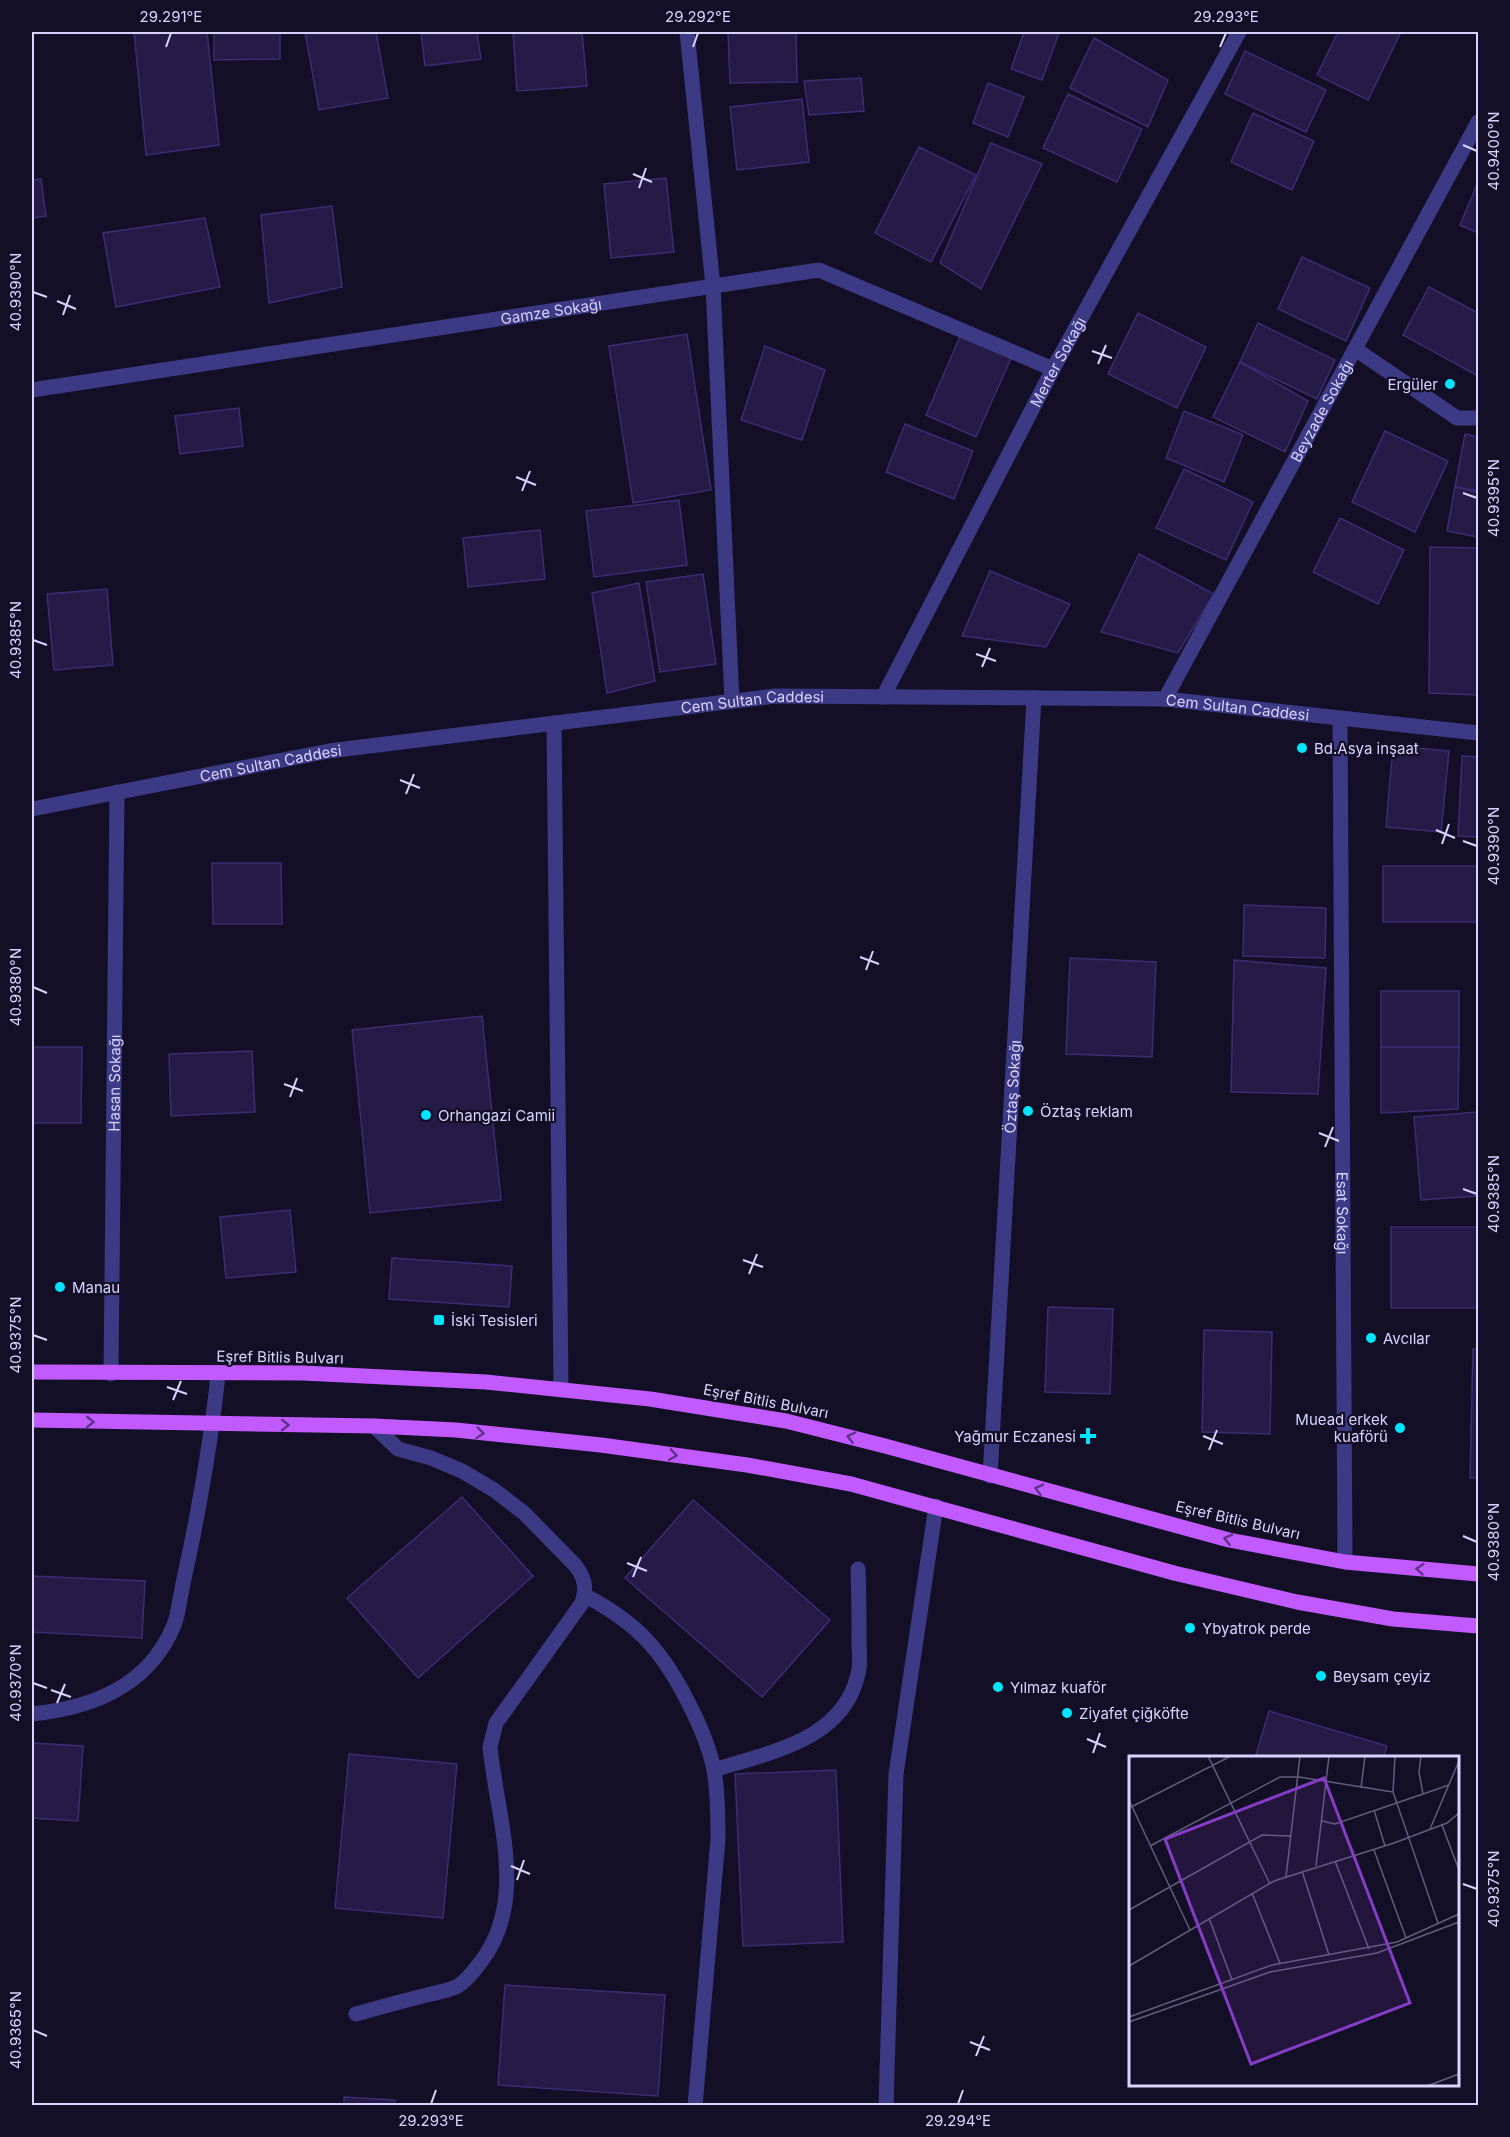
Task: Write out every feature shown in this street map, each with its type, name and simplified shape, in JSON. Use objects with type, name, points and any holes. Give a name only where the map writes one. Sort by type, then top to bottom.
[{"type":"main road","name":"Eşref Bitlis Bulvarı","points":[[32,1372],[303,1373],[475,1381],[650,1399],[786,1421],[1229,1540],[1345,1562],[1479,1574]]},
{"type":"main road","points":[[32,1420],[374,1426],[456,1430],[601,1445],[747,1465],[851,1484],[1174,1573],[1297,1602],[1393,1619],[1479,1626]]},
{"type":"street","points":[[687,32],[712,286],[732,701]]},
{"type":"street","name":"Merter Sokağı","points":[[883,697],[1053,369],[1239,32]]},
{"type":"street","name":"Beyzade Sokağı","points":[[1165,699],[1479,122]]},
{"type":"street","name":"Gamze Sokağı","points":[[32,390],[819,270],[1053,369]]},
{"type":"street","points":[[1355,349],[1458,418],[1479,418]]},
{"type":"street","name":"Cem Sultan Caddesi","points":[[32,809],[329,751],[775,696],[1165,699],[1479,733]]},
{"type":"street","name":"Öztaş Sokağı","points":[[990,1476],[1034,698]]},
{"type":"street","name":"Esat Sokağı","points":[[1341,719],[1345,1562]]},
{"type":"street","points":[[554,723],[561,1389]]},
{"type":"street","name":"Hasan Sokağı","points":[[111,1374],[117,792]]},
{"type":"street","points":[[32,1714],[62,1711],[110,1694],[132,1680],[150,1664],[164,1645],[175,1623],[213,1424],[219,1374]]},
{"type":"street","points":[[357,2014],[457,1987],[473,1972],[496,1937],[504,1914],[508,1891],[507,1867],[491,1754],[492,1734],[496,1724],[582,1603],[585,1586],[582,1574],[575,1565],[525,1513],[494,1490],[462,1471],[431,1458],[398,1449],[374,1426]]},
{"type":"street","points":[[886,2106],[896,1774],[936,1506]]},
{"type":"street","points":[[714,1770],[800,1742],[819,1731],[836,1717],[846,1703],[859,1672],[858,1569]]},
{"type":"street","points":[[584,1595],[608,1607],[630,1623],[671,1669],[698,1719],[714,1770],[718,1805],[718,1839],[696,2106]]},
{"type":"building","points":[[134,32],[207,32],[219,145],[146,155]]},
{"type":"building","points":[[214,32],[280,32],[280,59],[214,60]]},
{"type":"building","points":[[305,32],[376,32],[388,98],[319,110]]},
{"type":"building","points":[[421,32],[477,32],[481,59],[425,66]]},
{"type":"building","points":[[513,32],[582,32],[587,86],[517,91]]},
{"type":"building","points":[[728,32],[796,32],[797,82],[730,83]]},
{"type":"building","points":[[1024,32],[1059,33],[1042,80],[1011,69]]},
{"type":"building","points":[[1338,32],[1401,32],[1368,100],[1317,75]]},
{"type":"building","points":[[1094,38],[1168,80],[1148,127],[1070,88]]},
{"type":"building","points":[[1245,51],[1326,90],[1306,132],[1225,94]]},
{"type":"building","points":[[861,78],[864,111],[809,115],[804,81]]},
{"type":"building","points":[[988,83],[1024,97],[1008,137],[973,123]]},
{"type":"building","points":[[1068,94],[1142,129],[1117,182],[1043,148]]},
{"type":"building","points":[[802,99],[809,162],[737,170],[730,107]]},
{"type":"building","points":[[1253,113],[1314,141],[1292,190],[1231,162]]},
{"type":"building","points":[[991,143],[1042,164],[981,289],[940,263]]},
{"type":"building","points":[[919,147],[976,175],[931,262],[875,233]]},
{"type":"building","points":[[666,178],[674,252],[611,258],[604,184]]},
{"type":"building","points":[[41,179],[46,216],[32,218],[32,180]]},
{"type":"building","points":[[1478,182],[1478,233],[1460,225]]},
{"type":"building","points":[[332,206],[342,287],[269,303],[261,215]]},
{"type":"building","points":[[205,218],[220,287],[116,307],[103,233]]},
{"type":"building","points":[[1302,257],[1370,288],[1346,341],[1278,309]]},
{"type":"building","points":[[1429,287],[1478,313],[1478,376],[1403,335]]},
{"type":"building","points":[[1138,313],[1206,347],[1177,408],[1108,374]]},
{"type":"building","points":[[1258,323],[1335,360],[1317,399],[1240,362]]},
{"type":"building","points":[[962,332],[1013,354],[976,437],[926,415]]},
{"type":"building","points":[[687,334],[711,490],[633,503],[609,346]]},
{"type":"building","points":[[765,346],[825,370],[802,440],[741,420]]},
{"type":"building","points":[[1240,362],[1308,401],[1285,452],[1213,417]]},
{"type":"building","points":[[239,408],[243,446],[180,454],[175,416]]},
{"type":"building","points":[[1184,411],[1243,435],[1224,482],[1166,458]]},
{"type":"building","points":[[905,424],[973,451],[954,499],[886,472]]},
{"type":"building","points":[[1385,431],[1448,461],[1415,532],[1352,502]]},
{"type":"building","points":[[1465,434],[1478,437],[1478,491],[1455,487]]},
{"type":"building","points":[[1184,469],[1253,502],[1226,560],[1156,528]]},
{"type":"building","points":[[1455,487],[1478,492],[1478,537],[1447,531]]},
{"type":"building","points":[[679,500],[687,565],[594,577],[586,511]]},
{"type":"building","points":[[1340,518],[1404,550],[1378,604],[1313,572]]},
{"type":"building","points":[[540,530],[545,579],[468,587],[463,538]]},
{"type":"building","points":[[1430,547],[1478,548],[1478,695],[1429,693]]},
{"type":"building","points":[[1139,554],[1214,594],[1178,653],[1101,632]]},
{"type":"building","points":[[990,571],[1070,604],[1046,647],[962,636]]},
{"type":"building","points":[[703,574],[716,664],[660,672],[646,582]]},
{"type":"building","points":[[639,583],[655,681],[607,693],[592,593]]},
{"type":"building","points":[[107,589],[113,665],[54,670],[47,594]]},
{"type":"building","points":[[1393,746],[1449,751],[1441,832],[1386,827]]},
{"type":"building","points":[[1462,756],[1478,757],[1478,837],[1458,836]]},
{"type":"building","points":[[212,863],[281,863],[282,924],[213,924]]},
{"type":"building","points":[[1383,866],[1478,866],[1478,922],[1383,922]]},
{"type":"building","points":[[1244,905],[1326,908],[1325,958],[1243,956]]},
{"type":"building","points":[[1070,958],[1156,962],[1152,1057],[1066,1054]]},
{"type":"building","points":[[1234,960],[1326,968],[1318,1094],[1231,1092]]},
{"type":"building","points":[[1381,991],[1459,991],[1459,1047],[1381,1047]]},
{"type":"building","name":"Orhangazi Camii","points":[[482,1016],[501,1200],[370,1213],[352,1030]]},
{"type":"building","points":[[32,1047],[82,1047],[81,1123],[32,1123]]},
{"type":"building","points":[[1381,1047],[1459,1047],[1458,1109],[1381,1113]]},
{"type":"building","points":[[252,1051],[255,1112],[171,1116],[169,1054]]},
{"type":"building","points":[[1478,1112],[1478,1196],[1421,1200],[1414,1117]]},
{"type":"building","points":[[290,1210],[296,1272],[226,1278],[220,1217]]},
{"type":"building","points":[[1391,1227],[1478,1227],[1478,1308],[1391,1308]]},
{"type":"building","points":[[392,1258],[512,1266],[509,1307],[389,1299]]},
{"type":"building","points":[[1048,1307],[1113,1309],[1110,1394],[1045,1392]]},
{"type":"building","points":[[1204,1330],[1272,1332],[1270,1434],[1202,1432]]},
{"type":"building","points":[[1473,1349],[1478,1349],[1478,1478],[1470,1478]]},
{"type":"building","points":[[462,1497],[533,1576],[418,1678],[347,1598]]},
{"type":"building","points":[[693,1500],[830,1620],[762,1697],[625,1578]]},
{"type":"building","points":[[32,1576],[145,1581],[142,1638],[32,1632]]},
{"type":"building","points":[[1269,1711],[1387,1746],[1384,1756],[1256,1756]]},
{"type":"building","points":[[32,1743],[83,1746],[78,1821],[32,1818]]},
{"type":"building","points":[[349,1754],[457,1764],[443,1918],[335,1908]]},
{"type":"building","points":[[836,1770],[843,1942],[743,1946],[735,1774]]},
{"type":"building","points":[[505,1985],[665,1995],[658,2096],[498,2085]]},
{"type":"building","points":[[344,2097],[395,2100],[395,2106],[344,2106]]},
{"type":"place","name":"Ergüler","points":[[1450,384]]},
{"type":"place","name":"Bd.Asya inşaat","points":[[1302,748]]},
{"type":"place","name":"Öztaş reklam","points":[[1028,1111]]},
{"type":"place","name":"Orhangazi Camii","points":[[426,1115]]},
{"type":"place","name":"Manau","points":[[60,1287]]},
{"type":"place","name":"İski Tesisleri","points":[[439,1320]]},
{"type":"place","name":"Avcılar","points":[[1371,1338]]},
{"type":"place","name":"Muead erkek kuaförü","points":[[1400,1428]]},
{"type":"place","name":"Yağmur Eczanesi","points":[[1088,1436]]},
{"type":"place","name":"Ybyatrok perde","points":[[1190,1628]]},
{"type":"place","name":"Beysam çeyiz","points":[[1321,1676]]},
{"type":"place","name":"Yılmaz kuaför","points":[[998,1687]]},
{"type":"place","name":"Ziyafet çiğköfte","points":[[1067,1713]]}]
